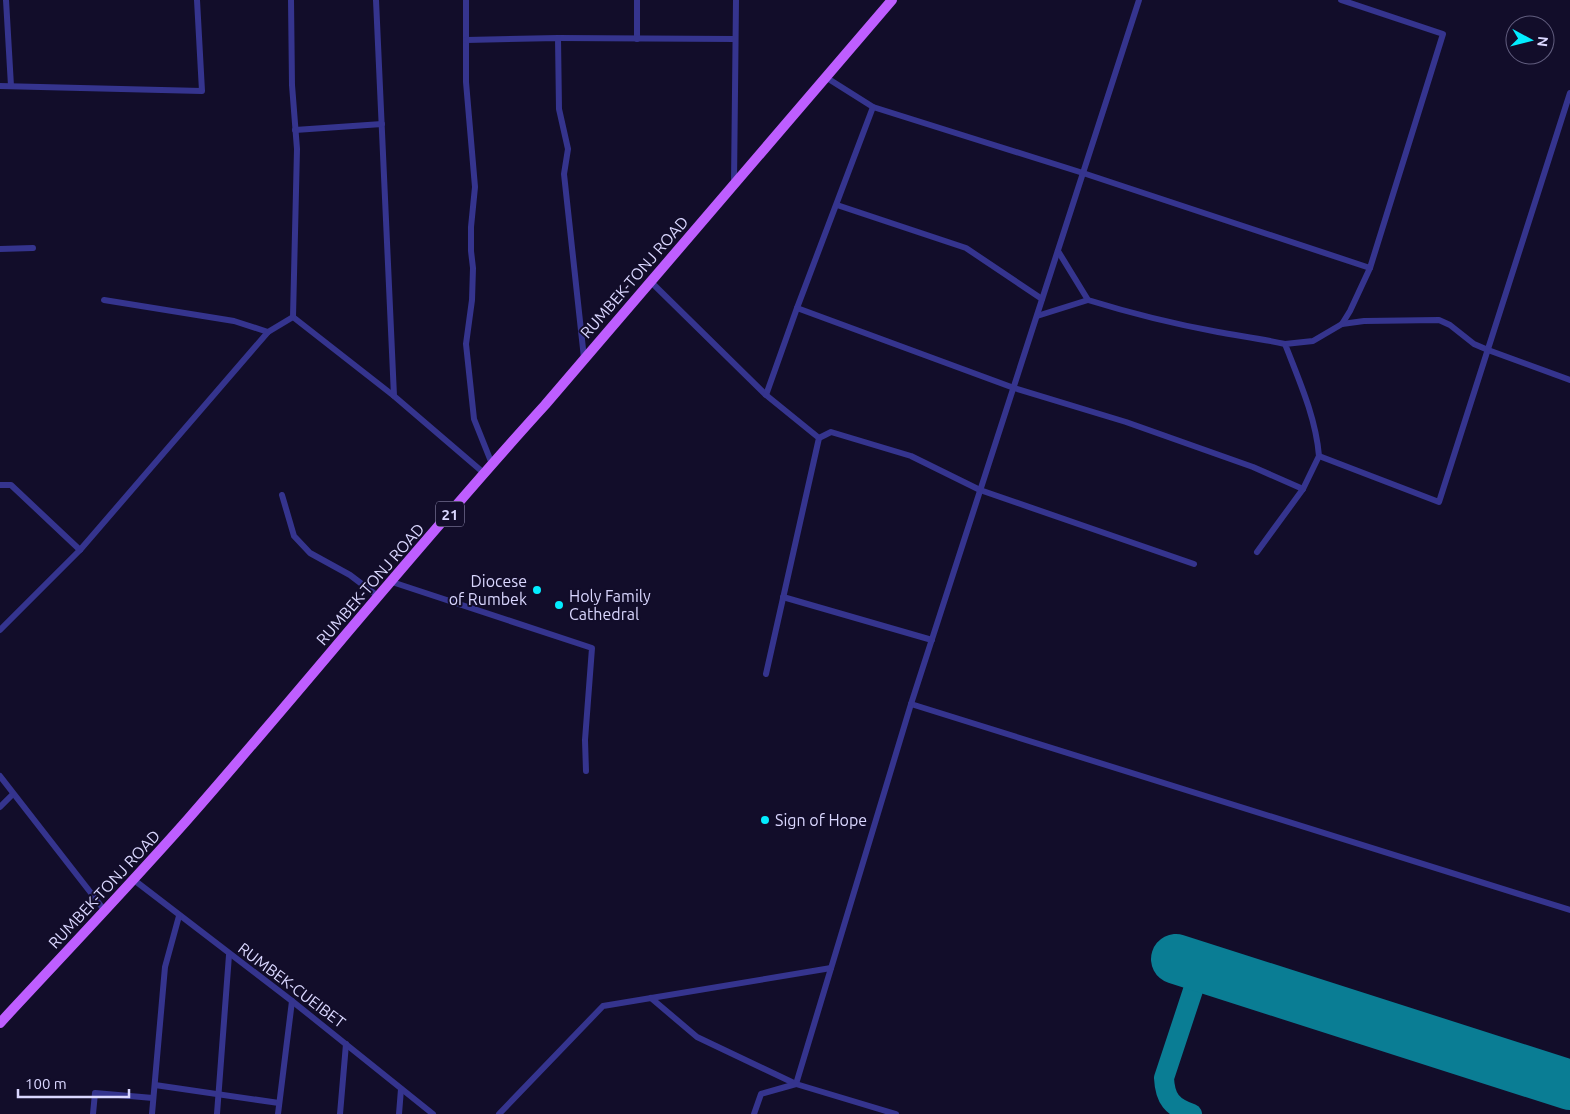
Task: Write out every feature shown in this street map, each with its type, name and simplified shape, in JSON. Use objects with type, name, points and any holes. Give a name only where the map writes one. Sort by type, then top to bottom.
[{"type":"main road","name":"RUMBEK-TONJ ROAD","points":[[0,1022],[134,880],[188,819],[492,464],[545,405],[650,280],[827,78],[892,0]]},
{"type":"street","points":[[6,0],[11,86]]},
{"type":"street","points":[[0,86],[202,91],[197,0]]},
{"type":"street","points":[[291,0],[292,86],[297,149],[293,317]]},
{"type":"street","points":[[376,0],[394,396]]},
{"type":"street","points":[[466,0],[466,82],[475,187],[471,227],[472,300],[466,344],[474,419],[492,464]]},
{"type":"street","points":[[637,0],[638,38]]},
{"type":"street","points":[[734,183],[736,0]]},
{"type":"street","points":[[796,1084],[911,704],[1139,0]]},
{"type":"street","points":[[1341,0],[1443,34],[1370,268],[1350,312],[1342,324]]},
{"type":"street","points":[[466,40],[558,38],[735,39]]},
{"type":"street","points":[[558,38],[559,109],[568,149],[564,174],[584,358]]},
{"type":"street","points":[[827,78],[873,107],[1083,173],[1370,268]]},
{"type":"street","points":[[1319,456],[1439,502],[1570,93]]},
{"type":"street","points":[[766,395],[873,107]]},
{"type":"street","points":[[296,130],[382,124]]},
{"type":"street","points":[[837,205],[966,248],[1042,299]]},
{"type":"street","points":[[0,250],[33,248]]},
{"type":"street","points":[[1058,251],[1088,300]]},
{"type":"street","points":[[650,280],[766,395],[819,438]]},
{"type":"street","points":[[104,300],[234,321],[268,332]]},
{"type":"street","points":[[1037,316],[1088,300],[1124,311],[1218,332],[1285,344],[1313,341],[1342,324],[1364,321],[1439,320],[1450,325],[1474,344],[1570,380]]},
{"type":"street","points":[[797,308],[1014,388],[1126,422],[1244,464],[1302,489]]},
{"type":"street","points":[[293,317],[394,396],[485,474]]},
{"type":"street","points":[[0,630],[80,550],[268,332],[293,317]]},
{"type":"street","points":[[1257,552],[1302,489],[1319,456],[1318,442],[1302,386],[1285,344]]},
{"type":"street","points":[[819,438],[831,432],[911,456],[980,490],[1194,564]]},
{"type":"street","points":[[766,674],[819,438]]},
{"type":"street","points":[[0,485],[11,485],[80,550]]},
{"type":"street","points":[[282,495],[294,536],[310,553],[350,575],[379,597]]},
{"type":"street","points":[[392,582],[592,648],[585,740],[586,771]]},
{"type":"street","points":[[783,597],[932,640]]},
{"type":"street","points":[[911,704],[1570,910]]},
{"type":"street","points":[[0,776],[105,910]]},
{"type":"street","points":[[0,807],[13,794]]},
{"type":"street","name":"RUMBEK-CUEIBET","points":[[134,880],[292,1001],[433,1114]]},
{"type":"street","points":[[152,1114],[165,967],[179,916]]},
{"type":"street","points":[[217,1114],[230,955]]},
{"type":"street","points":[[499,1114],[603,1006],[831,968]]},
{"type":"street","points":[[651,998],[697,1037],[796,1084],[896,1114]]},
{"type":"street","points":[[278,1114],[292,1001]]},
{"type":"street","points":[[340,1114],[346,1044]]},
{"type":"street","points":[[754,1114],[761,1094],[796,1084]]},
{"type":"street","points":[[154,1085],[279,1104]]},
{"type":"street","points":[[399,1114],[401,1089]]},
{"type":"street","points":[[93,1114],[94,1093],[154,1098]]},
{"type":"taxiway","points":[[1192,1114],[1179,1108],[1171,1101],[1166,1092],[1164,1078],[1201,966]]},
{"type":"runway","points":[[1176,959],[1570,1085]]},
{"type":"place","name":"Diocese of Rumbek","points":[[537,590]]},
{"type":"place","name":"Holy Family Cathedral","points":[[559,605]]},
{"type":"place","name":"Sign of Hope","points":[[765,820]]}]
